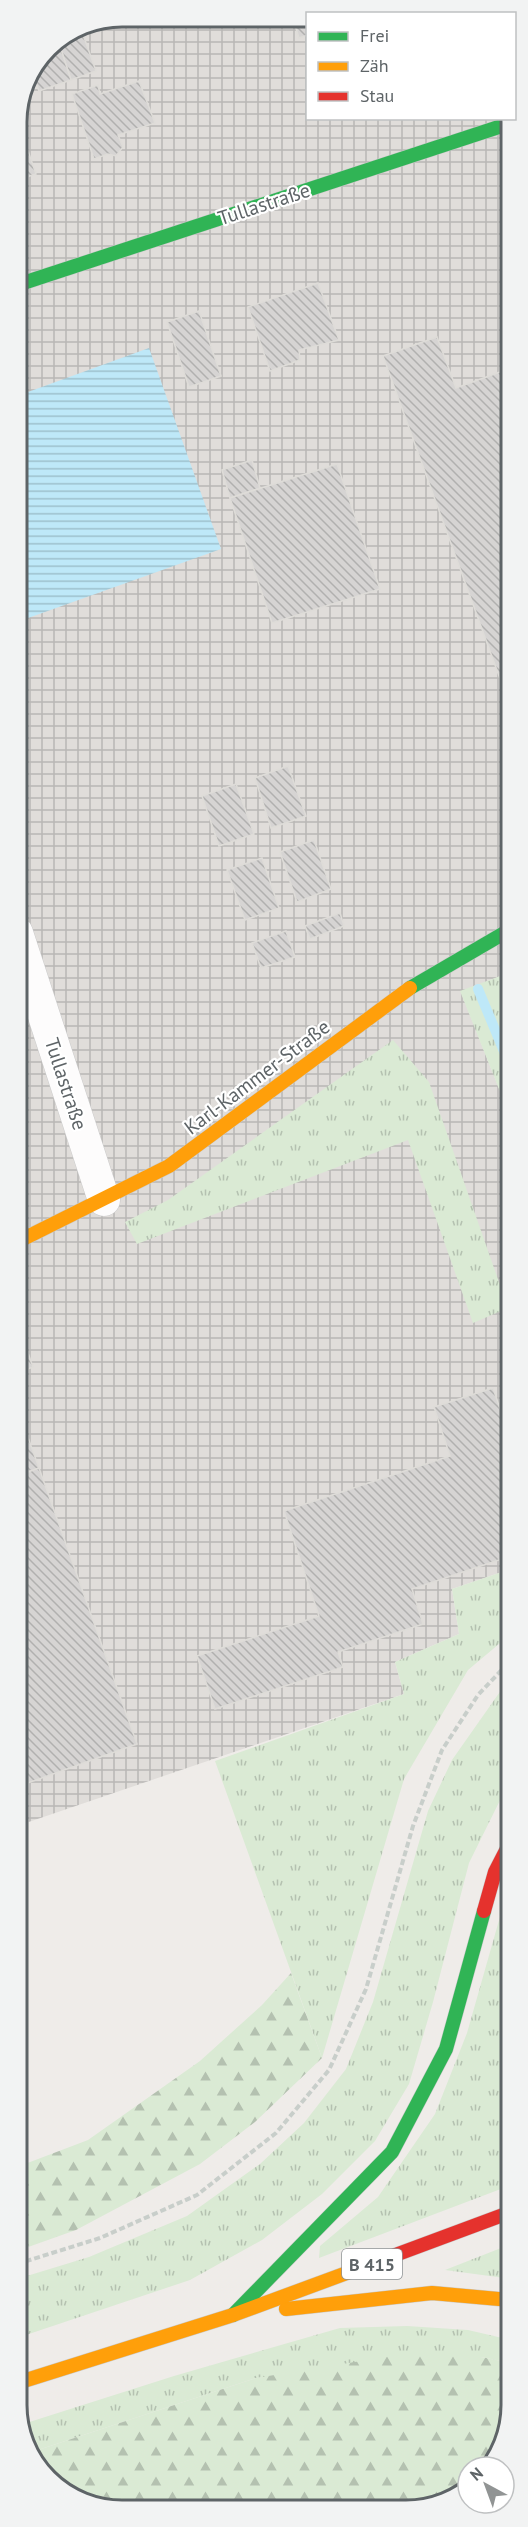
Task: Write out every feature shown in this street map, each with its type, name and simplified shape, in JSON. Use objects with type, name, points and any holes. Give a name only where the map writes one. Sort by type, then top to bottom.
[{"type":"main road","name":"Tullastraße","points":[[27,282],[501,126]]},
{"type":"main road","name":"Karl-Kammer-Straße","points":[[27,1237],[169,1166],[413,986],[501,935]]},
{"type":"main road","points":[[233,2315],[392,2152],[446,2049],[495,1872],[501,1860]]},
{"type":"main road","name":"B 415","points":[[27,2380],[233,2315],[501,2216]]},
{"type":"main road","points":[[233,2315],[432,2293],[501,2299]]},
{"type":"street","name":"Tullastraße","points":[[27,964],[104,1200]]},
{"type":"path","points":[[27,2261],[100,2238],[197,2195],[276,2133],[329,2070],[366,1989],[413,1826],[442,1750],[478,1695],[501,1671]]},
{"type":"shaded area","points":[[306,27],[306,120],[501,120],[501,976],[461,992],[501,1094],[501,1572],[452,1589],[459,1634],[395,1662],[404,1694],[27,1823],[27,116],[30,97],[37,80],[59,51],[74,40],[91,32],[109,28]]},
{"type":"green space","points":[[501,976],[501,1094],[460,991]]},
{"type":"green space","points":[[393,1040],[429,1082],[501,1288],[501,1311],[473,1323],[408,1140],[137,1244],[125,1222],[168,1200]]},
{"type":"green space","points":[[501,1572],[501,1642],[468,1670],[404,1779],[322,2058],[215,1761],[404,1694],[395,1662],[459,1634],[452,1589]]},
{"type":"green space","points":[[501,1690],[501,1798],[469,1863],[409,2084],[375,2141],[322,2194],[262,2240],[190,2280],[27,2335],[27,2276],[89,2257],[187,2216],[260,2164],[304,2123],[346,2069],[373,2002],[428,1811],[452,1760]]},
{"type":"green space","points":[[501,1913],[501,2189],[319,2258],[320,2246],[378,2197],[435,2114],[467,2033]]},
{"type":"green space","points":[[291,1973],[322,2058],[255,2122],[200,2164],[76,2230],[27,2247],[27,2163],[88,2140],[200,2061],[262,2005]]},
{"type":"green space","points":[[501,2248],[501,2278],[445,2270]]},
{"type":"green space","points":[[407,2326],[468,2330],[501,2338],[501,2361],[481,2357],[256,2378],[39,2450],[30,2430],[29,2422],[174,2376],[340,2328]]},
{"type":"green space","points":[[398,2355],[481,2357],[501,2361],[501,2411],[494,2441],[487,2455],[456,2455],[456,2485],[431,2497],[406,2500],[122,2500],[103,2498],[74,2487],[59,2476],[39,2450],[256,2378]]},
{"type":"water","points":[[149,348],[221,549],[27,618],[27,392]]},
{"type":"building","points":[[296,27],[306,27],[306,36],[299,38]]},
{"type":"building","points":[[83,36],[96,71],[71,80],[61,49]]},
{"type":"building","points":[[61,49],[71,80],[39,91],[37,80],[47,64]]},
{"type":"building","points":[[139,81],[155,123],[118,135],[123,147],[116,156],[108,154],[94,159],[72,94],[98,85],[100,94]]},
{"type":"building","points":[[27,148],[36,174],[27,177]]},
{"type":"building","points":[[318,283],[339,340],[299,350],[300,360],[270,371],[248,307]]},
{"type":"building","points":[[199,311],[221,376],[189,387],[167,322]]},
{"type":"building","points":[[437,337],[456,388],[501,372],[501,681],[383,356]]},
{"type":"building","points":[[252,460],[260,488],[230,498],[222,470]]},
{"type":"building","points":[[337,464],[380,589],[272,623],[230,498]]},
{"type":"building","points":[[288,766],[306,816],[271,828],[255,778]]},
{"type":"building","points":[[236,784],[254,834],[219,846],[202,796]]},
{"type":"building","points":[[314,840],[331,889],[297,902],[280,852]]},
{"type":"building","points":[[262,858],[279,908],[245,920],[227,870]]},
{"type":"building","points":[[340,913],[344,926],[310,939],[305,926]]},
{"type":"building","points":[[286,931],[295,957],[261,968],[252,943]]},
{"type":"building","points":[[27,1350],[33,1367],[27,1369]]},
{"type":"building","points":[[493,1388],[501,1412],[501,1559],[412,1589],[423,1624],[338,1652],[343,1667],[215,1709],[197,1656],[319,1616],[284,1511],[450,1456],[434,1407]]},
{"type":"building","points":[[27,1435],[39,1468],[27,1472]]},
{"type":"building","points":[[39,1468],[137,1744],[27,1783],[27,1472]]},
{"type":"waterway","points":[[478,989],[501,1044]]},
{"type":"traffic: fast","points":[[27,282],[501,126]]},
{"type":"traffic: fast","points":[[410,988],[501,935]]},
{"type":"traffic: fast","points":[[233,2315],[392,2152],[446,2049],[484,1911]]},
{"type":"traffic: slow","points":[[27,1237],[169,1166],[410,988]]},
{"type":"traffic: slow","points":[[27,2380],[233,2315],[363,2267]]},
{"type":"traffic: slow","points":[[286,2309],[432,2293],[501,2299]]},
{"type":"traffic: jam","points":[[484,1911],[495,1872],[501,1860]]},
{"type":"traffic: jam","points":[[363,2267],[501,2216]]}]
